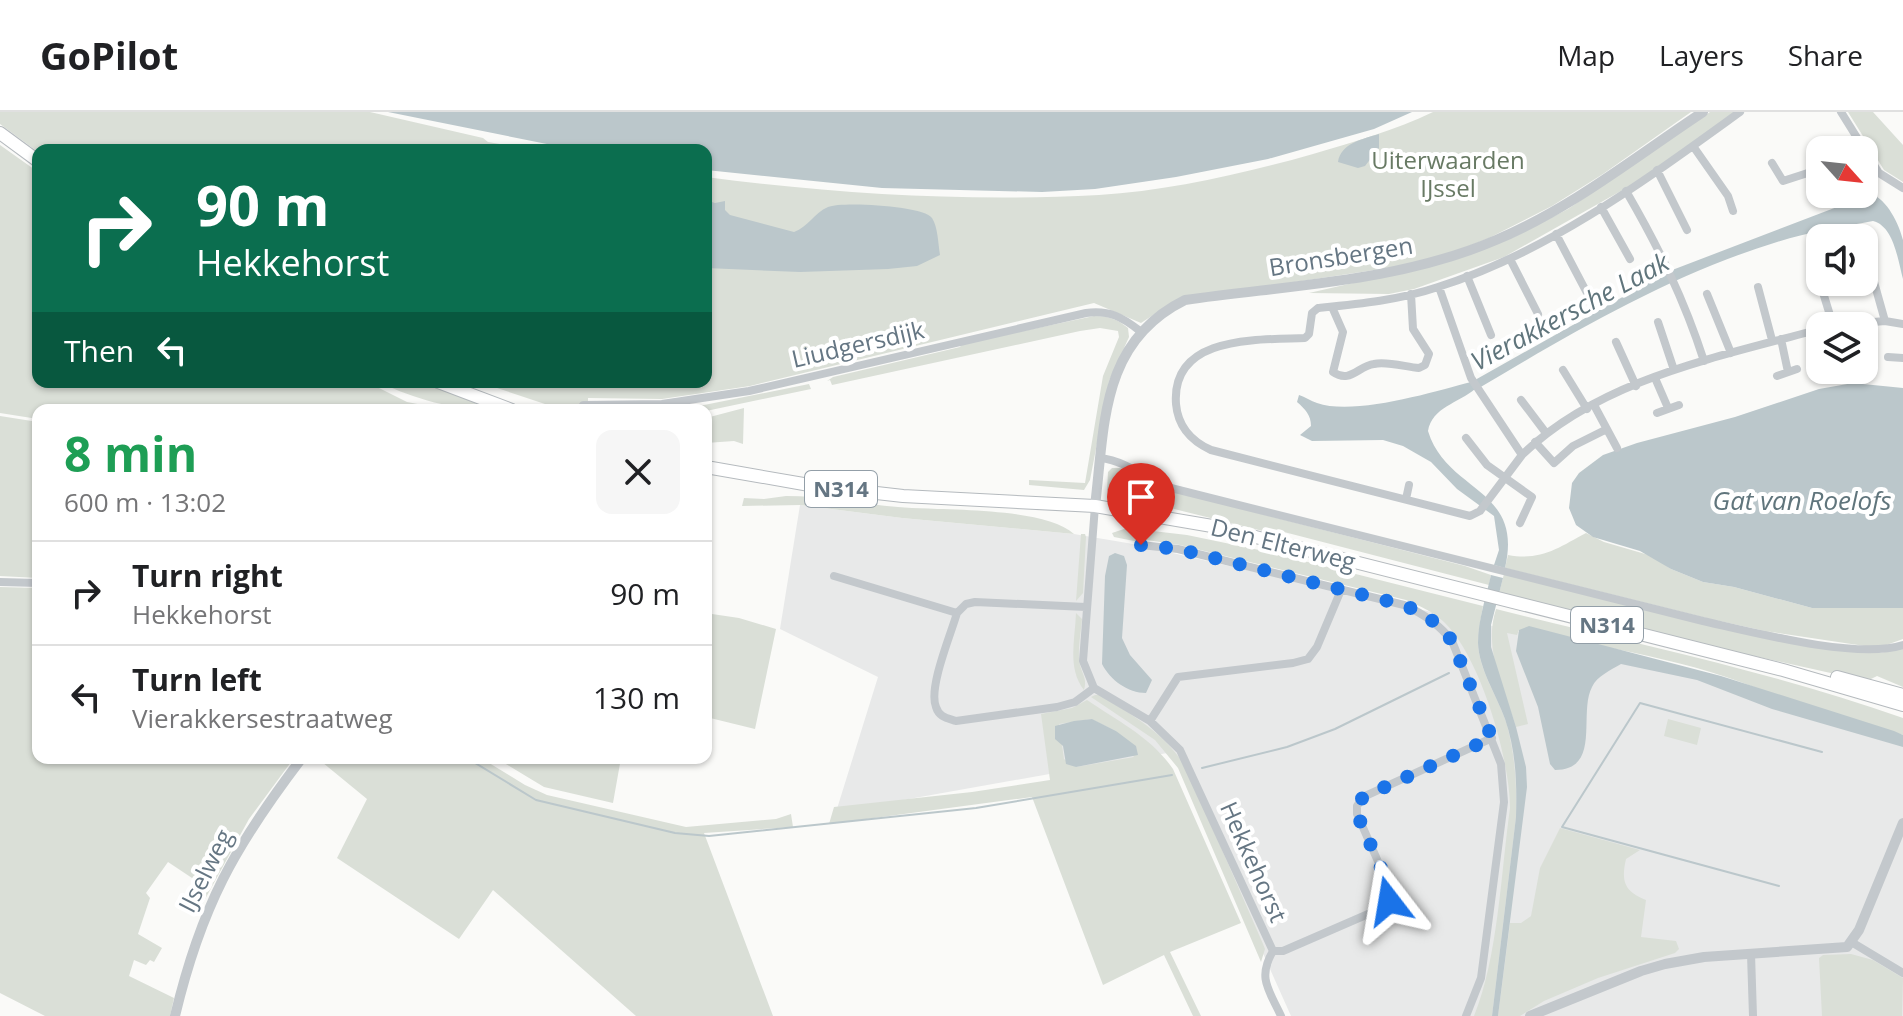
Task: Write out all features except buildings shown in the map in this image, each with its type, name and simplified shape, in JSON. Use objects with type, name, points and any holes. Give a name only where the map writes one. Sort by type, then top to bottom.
[{"type":"main road","points":[[0,133],[32,157]]},
{"type":"main road","points":[[453,388],[496,404]]},
{"type":"main road","name":"Den Elterweg","points":[[712,468],[773,480],[903,496],[1095,506],[1212,526],[1709,651],[1903,705]]},
{"type":"main road","name":"Den Elterweg","points":[[1709,651],[1795,667],[1903,695]]},
{"type":"street","name":"Bronsbergen","points":[[1095,506],[1114,377],[1126,350],[1140,331],[1159,315],[1185,300],[1408,269],[1494,241],[1578,197],[1703,112]]},
{"type":"street","name":"Bronsbergen","points":[[1740,112],[1601,207],[1510,259],[1439,287],[1314,310],[1309,334],[1305,338],[1262,339],[1217,347],[1197,355],[1182,370],[1175,389],[1177,415],[1190,438],[1211,450],[1470,516],[1480,511],[1503,478],[1535,442],[1590,407],[1674,370],[1806,333]]},
{"type":"street","points":[[1841,112],[1855,136]]},
{"type":"street","points":[[1693,146],[1728,196],[1733,211]]},
{"type":"street","points":[[1772,163],[1783,181],[1806,174]]},
{"type":"street","points":[[1657,170],[1687,230]]},
{"type":"street","points":[[1878,172],[1903,188]]},
{"type":"street","points":[[1626,191],[1677,285],[1704,361]]},
{"type":"street","points":[[1601,207],[1630,259]]},
{"type":"street","points":[[1556,234],[1587,293]]},
{"type":"street","points":[[1510,259],[1538,314]]},
{"type":"street","points":[[1467,276],[1491,335]]},
{"type":"street","points":[[1439,287],[1471,378],[1522,455]]},
{"type":"street","points":[[1758,287],[1792,371],[1777,376]]},
{"type":"street","name":"Bronsbergen","points":[[1332,307],[1343,332],[1333,372],[1346,377],[1373,364],[1419,368],[1425,365],[1429,354],[1413,329],[1411,294]]},
{"type":"street","points":[[1707,294],[1731,353]]},
{"type":"street","points":[[1878,296],[1885,321]]},
{"type":"street","name":"Liudgersdijk","points":[[662,404],[749,391],[1086,313],[1101,311],[1116,314],[1140,331]]},
{"type":"street","points":[[1658,322],[1674,370]]},
{"type":"street","points":[[1878,322],[1903,324]]},
{"type":"street","points":[[1616,342],[1636,386]]},
{"type":"street","points":[[1888,357],[1903,358]]},
{"type":"street","points":[[1563,370],[1607,429],[1617,448]]},
{"type":"street","points":[[1655,378],[1668,408]]},
{"type":"street","points":[[1521,400],[1546,433]]},
{"type":"street","points":[[1657,413],[1679,405]]},
{"type":"street","points":[[1535,442],[1554,463],[1573,446],[1607,429]]},
{"type":"street","points":[[1466,438],[1481,459],[1532,497],[1520,523]]},
{"type":"street","name":"Den Elterweg","points":[[1100,458],[1112,459],[1159,485],[1703,621],[1785,639],[1868,650],[1903,645]]},
{"type":"street","points":[[1406,499],[1409,485]]},
{"type":"street","points":[[1086,607],[966,604],[957,613],[935,688],[935,706],[942,717],[956,721],[1057,707],[1075,702],[1094,688],[1083,661],[1095,506]]},
{"type":"street","points":[[1141,545],[1178,549],[1404,605],[1441,627],[1452,641],[1501,764],[1504,802],[1481,978],[1466,1016]]},
{"type":"street","points":[[834,576],[957,613]]},
{"type":"street","points":[[0,582],[32,583]]},
{"type":"street","points":[[1150,721],[1178,677],[1308,659],[1317,647],[1341,590]]},
{"type":"street","name":"Hekkehorst","points":[[1094,688],[1150,721],[1180,750],[1273,951],[1283,951],[1382,908],[1389,901],[1388,884],[1357,814],[1357,806],[1363,797],[1492,738]]},
{"type":"street","name":"IJselweg","points":[[175,1016],[190,954],[219,883],[253,825],[298,764]]},
{"type":"street","points":[[1530,1016],[1665,964],[1751,954],[1841,950],[1853,943],[1901,828],[1903,816]]},
{"type":"street","points":[[1853,943],[1903,973]]},
{"type":"street","points":[[1273,951],[1265,963],[1264,979],[1281,1016]]},
{"type":"street","points":[[1751,954],[1753,1016]]},
{"type":"shaded area","points":[[800,505],[1074,534],[1133,544],[1598,650],[1903,739],[1903,1016],[1291,1016],[1173,752],[836,812],[878,677],[780,629]]},
{"type":"green space","points":[[0,112],[370,112],[500,144],[32,144],[32,148],[0,124]]},
{"type":"green space","name":"Uiterwaarden IJssel","points":[[1433,112],[1691,112],[1552,206],[1489,238],[1408,265],[1176,300],[1141,323],[1094,303],[750,386],[662,399],[588,398],[588,404],[545,404],[497,388],[712,388],[712,178],[853,192],[951,197],[1126,193],[1207,180],[1287,161]]},
{"type":"green space","points":[[1710,112],[1735,112],[1635,183],[1504,257],[1414,289],[1389,294],[1309,293],[1454,260],[1514,237],[1568,209]]},
{"type":"green space","points":[[1848,112],[1873,112],[1903,145],[1903,182],[1884,170],[1878,160],[1878,136],[1863,136]]},
{"type":"green space","points":[[0,145],[32,168],[32,388],[379,388],[418,404],[32,404],[32,418],[0,413]]},
{"type":"green space","points":[[1094,316],[1120,322],[1128,328],[1129,337],[1109,381],[1090,480],[1084,490],[1029,485],[1029,480],[1085,483],[1103,376],[1119,337],[1118,331],[1100,328],[1080,331],[832,385],[830,380],[827,381],[833,377],[960,347],[962,344]]},
{"type":"green space","points":[[809,384],[811,389],[712,410],[712,404],[709,404]]},
{"type":"green space","points":[[392,388],[439,388],[477,404],[444,404]]},
{"type":"green space","points":[[744,408],[743,444],[734,441],[712,443],[712,416]]},
{"type":"green space","points":[[0,416],[32,421],[32,578],[0,576]]},
{"type":"green space","points":[[1112,468],[1121,468],[1160,488],[1465,566],[1491,575],[1489,585],[1284,532],[1275,534],[1158,505],[1118,500],[1118,493],[1107,490],[1108,472]]},
{"type":"green space","points":[[786,496],[1016,514],[1059,525],[1074,534],[800,505],[742,506],[744,498]]},
{"type":"green space","points":[[1127,528],[1187,535],[1264,551],[1483,606],[1479,654],[1507,725],[1514,759],[1516,793],[1516,817],[1492,1016],[1474,1016],[1494,942],[1510,808],[1509,787],[1499,737],[1481,683],[1457,638],[1435,615],[1406,600],[1180,545],[1114,537],[1112,533]]},
{"type":"green space","points":[[1586,533],[1604,542],[1652,556],[1671,569],[1703,582],[1812,608],[1903,608],[1903,639],[1878,648],[1751,629],[1505,568],[1508,555],[1540,555]]},
{"type":"green space","points":[[1081,534],[1086,537],[1083,593],[1076,601]]},
{"type":"green space","points":[[1504,574],[1862,652],[1880,653],[1903,648],[1903,687],[1877,676],[1871,679],[1853,678],[1499,593]]},
{"type":"green space","points":[[0,587],[32,588],[32,764],[290,764],[249,819],[198,912],[181,901],[195,880],[168,862],[146,893],[150,898],[138,934],[162,948],[154,962],[150,960],[146,965],[134,960],[129,976],[174,998],[170,1016],[45,1016],[0,993]]},
{"type":"green space","points":[[1496,609],[1701,659],[1853,701],[1903,718],[1903,735],[1678,663],[1519,630],[1517,635],[1507,633],[1528,724],[1516,727],[1493,654]]},
{"type":"green space","points":[[1076,613],[1082,619],[1079,654],[1084,690],[1074,663]]},
{"type":"green space","points":[[712,614],[776,629],[755,729],[712,718]]},
{"type":"green space","points":[[1100,695],[1148,726],[1186,767],[1265,949],[1261,962],[1178,768],[1155,740],[1091,697]]},
{"type":"green space","points":[[1087,700],[1134,731],[1155,748],[1173,769],[1241,923],[1170,952],[1201,1016],[1193,1016],[1164,955],[1103,985],[1032,797],[829,824],[834,807],[1050,780],[1041,714],[1072,708]],"holes":[[[1091,719],[1116,731],[1134,757],[1076,767],[1064,759],[1059,724]]]},
{"type":"green space","points":[[1668,719],[1701,728],[1697,745],[1664,736]]},
{"type":"green space","points":[[324,764],[491,764],[547,795],[686,827],[776,819],[791,814],[793,827],[704,833],[773,1016],[636,1016],[493,890],[459,939],[337,858],[367,799]]},
{"type":"green space","points":[[506,764],[620,764],[613,803],[544,787]]},
{"type":"green space","points":[[1560,828],[1640,850],[1626,859],[1624,879],[1633,893],[1646,900],[1641,937],[1676,941],[1679,949],[1675,953],[1598,978],[1544,1001],[1520,1016],[1498,1016],[1510,923],[1521,923],[1531,916],[1540,868]]},
{"type":"green space","points":[[1851,954],[1873,960],[1903,978],[1902,1016],[1822,1016],[1819,958],[1823,955]]},
{"type":"water","points":[[388,112],[1412,112],[1374,129],[1268,159],[1095,189],[1042,192],[882,188],[712,171],[712,144],[547,144]]},
{"type":"water","points":[[1379,134],[1379,148],[1365,166],[1358,168],[1338,162],[1348,146]]},
{"type":"water","points":[[1878,198],[1892,213],[1903,240],[1903,279],[1890,237],[1880,224],[1873,221],[1806,224],[1806,234],[1738,255],[1661,287],[1479,388],[1475,380],[1667,272],[1834,208],[1878,208]]},
{"type":"water","points":[[725,201],[725,210],[730,215],[794,232],[828,207],[849,204],[915,210],[932,218],[937,231],[940,255],[917,266],[800,272],[712,268],[712,202]]},
{"type":"water","points":[[1471,382],[1475,389],[1440,411],[1428,431],[1451,467],[1494,505],[1504,521],[1508,541],[1505,568],[1494,565],[1499,550],[1494,516],[1457,489],[1431,462],[1403,446],[1383,440],[1312,441],[1300,435],[1311,426],[1307,412],[1297,402],[1299,395],[1317,403],[1351,407],[1394,401]]},
{"type":"water","name":"Gat van Roelofs","points":[[1847,384],[1903,388],[1903,608],[1812,608],[1703,582],[1671,569],[1640,551],[1593,537],[1576,525],[1569,508],[1572,483],[1579,473],[1603,455],[1819,389]]},
{"type":"water","points":[[1115,553],[1124,556],[1127,565],[1122,638],[1130,655],[1152,680],[1146,693],[1120,684],[1102,664],[1105,576],[1109,556]]},
{"type":"water","points":[[1491,575],[1503,578],[1491,625],[1491,647],[1516,727],[1526,767],[1527,787],[1498,1016],[1492,1016],[1516,817],[1516,792],[1509,731],[1479,653],[1479,626]]},
{"type":"water","points":[[1529,626],[1721,676],[1894,731],[1903,735],[1903,747],[1772,709],[1697,680],[1621,664],[1601,676],[1592,687],[1588,698],[1584,751],[1579,761],[1570,768],[1555,770],[1550,764],[1538,707],[1516,651],[1519,630]]},
{"type":"water","points":[[1092,719],[1136,746],[1138,755],[1076,767],[1066,764],[1063,746],[1055,739],[1055,726]]},
{"type":"waterway","points":[[1202,768],[1287,747],[1335,729],[1449,673]]},
{"type":"waterway","points":[[1779,886],[1562,827],[1640,703],[1822,752]]},
{"type":"waterway","points":[[477,764],[536,800],[675,833],[709,836],[976,808],[1172,775]]},
{"type":"route","points":[[1141,545],[1178,549],[1404,605],[1441,627],[1452,641],[1492,738],[1363,797],[1357,806],[1357,814],[1388,884],[1389,901]]},
{"type":"water label","name":"Vierakkersche Laak","points":[[1570,312]]}]
